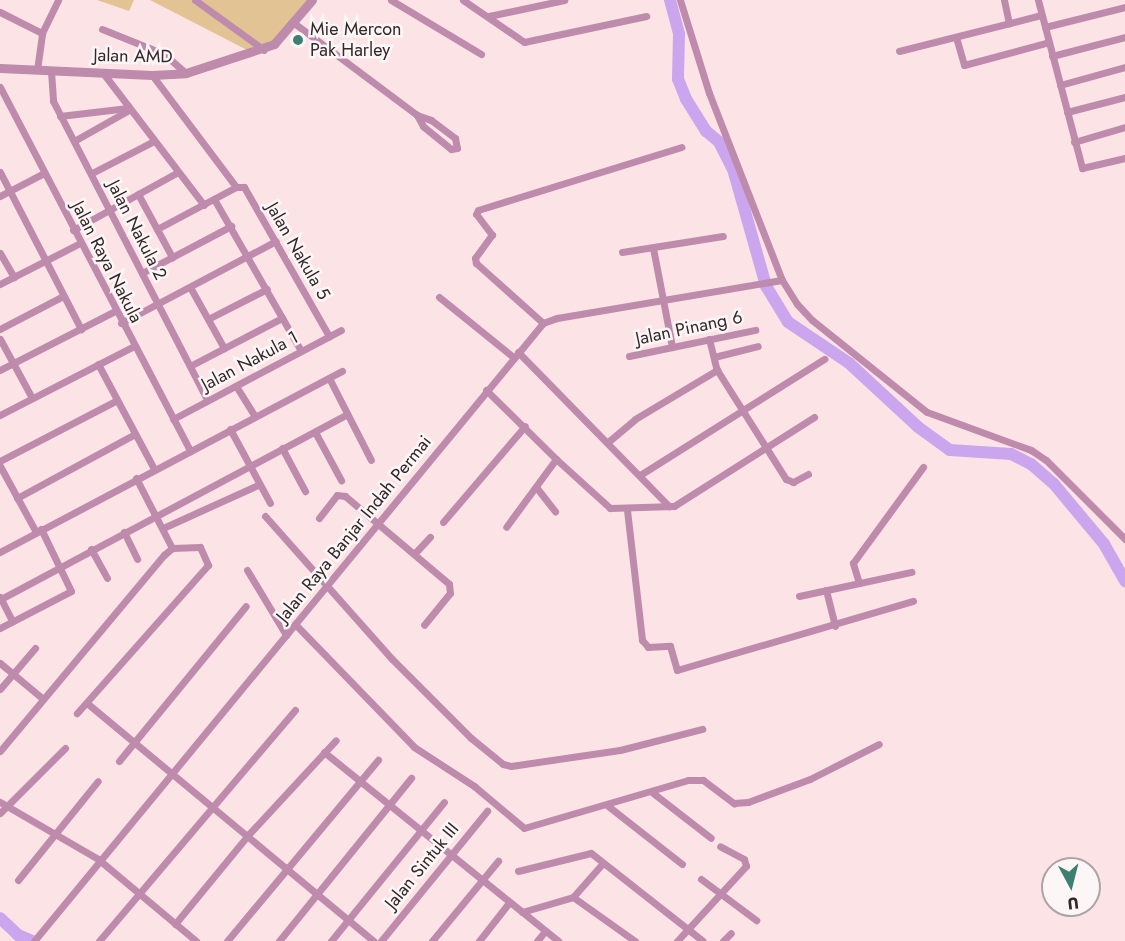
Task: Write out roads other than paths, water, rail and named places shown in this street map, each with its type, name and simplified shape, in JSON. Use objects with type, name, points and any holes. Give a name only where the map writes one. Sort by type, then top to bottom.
[{"type":"street","points":[[37,70],[42,33],[58,0]]},
{"type":"street","points":[[195,0],[264,50]]},
{"type":"street","name":"Jalan AMD","points":[[0,68],[152,75],[186,73],[264,50],[279,40],[312,0]]},
{"type":"street","points":[[391,0],[481,54]]},
{"type":"street","points":[[463,0],[524,42],[646,16]]},
{"type":"street","points":[[489,16],[564,0]]},
{"type":"street","points":[[680,0],[698,65],[778,280],[812,320],[927,412],[1038,455],[1125,539]]},
{"type":"street","points":[[1004,0],[1009,23]]},
{"type":"street","points":[[1038,0],[1082,168],[1125,158]]},
{"type":"street","points":[[1045,27],[1125,7]]},
{"type":"street","points":[[0,12],[42,33]]},
{"type":"street","points":[[899,51],[1041,15]]},
{"type":"street","points":[[294,23],[417,115],[431,120],[455,138],[457,148],[451,149],[439,140],[423,126],[417,115]]},
{"type":"street","points":[[102,29],[164,54],[186,73]]},
{"type":"street","points":[[956,37],[964,65],[1049,42]]},
{"type":"street","points":[[1052,56],[1125,37]]},
{"type":"street","points":[[1060,85],[1125,67]]},
{"type":"street","name":"Jalan Nakula 2","points":[[51,71],[51,95],[60,116],[92,173],[207,400]]},
{"type":"street","points":[[103,73],[204,205]]},
{"type":"street","points":[[152,75],[236,187],[157,229]]},
{"type":"street","name":"Jalan Raya Nakula","points":[[0,87],[190,451]]},
{"type":"street","points":[[1067,112],[1125,97]]},
{"type":"street","points":[[60,116],[129,109]]},
{"type":"street","points":[[74,141],[129,109]]},
{"type":"street","points":[[1074,142],[1125,127]]},
{"type":"street","points":[[92,173],[154,141]]},
{"type":"street","points":[[681,147],[478,210],[476,214],[492,235],[476,255],[476,263],[543,324],[663,298],[778,280]]},
{"type":"street","points":[[0,172],[81,328]]},
{"type":"street","points":[[74,230],[178,172]]},
{"type":"street","points":[[0,196],[44,173]]},
{"type":"street","name":"Jalan Nakula 5","points":[[236,187],[244,187],[328,336]]},
{"type":"street","points":[[138,194],[172,258]]},
{"type":"street","points":[[214,200],[250,256],[301,351]]},
{"type":"street","points":[[142,273],[231,226]]},
{"type":"street","points":[[621,252],[723,236]]},
{"type":"street","points":[[122,323],[276,241]]},
{"type":"street","points":[[0,284],[80,243]]},
{"type":"street","points":[[653,248],[672,347]]},
{"type":"street","points":[[0,253],[14,277]]},
{"type":"street","points":[[190,286],[224,348]]},
{"type":"street","points":[[208,319],[267,289]]},
{"type":"street","points":[[0,329],[63,296]]},
{"type":"street","points":[[439,297],[515,355],[609,442],[669,506]]},
{"type":"street","points":[[0,370],[115,311]]},
{"type":"street","points":[[190,366],[282,318]]},
{"type":"street","name":"Jalan Raya Banjar Indah Permai","points":[[36,938],[98,859],[172,773],[486,390],[543,324]]},
{"type":"street","name":"Jalan Nakula 1","points":[[173,419],[341,330]]},
{"type":"street","name":"Jalan Pinang 6","points":[[629,356],[755,330]]},
{"type":"street","points":[[0,339],[32,398]]},
{"type":"street","points":[[709,339],[717,370],[789,482],[808,474]]},
{"type":"street","points":[[0,415],[134,346]]},
{"type":"street","points":[[714,357],[758,346]]},
{"type":"street","points":[[640,475],[742,407],[824,358]]},
{"type":"street","points":[[98,364],[154,469]]},
{"type":"street","points":[[609,442],[635,419],[717,370]]},
{"type":"street","points":[[1,549],[342,371]]},
{"type":"street","points":[[329,378],[371,460]]},
{"type":"street","points":[[236,386],[255,417]]},
{"type":"street","points":[[486,390],[606,505],[627,510],[680,504],[814,417]]},
{"type":"street","points":[[0,461],[117,400]]},
{"type":"street","points":[[12,621],[0,598],[347,414]]},
{"type":"street","points":[[443,522],[525,426]]},
{"type":"street","points":[[230,429],[258,485],[270,503]]},
{"type":"street","points":[[315,432],[341,480]]},
{"type":"street","points":[[17,498],[135,434]]},
{"type":"street","points":[[282,448],[305,491]]},
{"type":"street","points":[[506,526],[556,459]]},
{"type":"street","points":[[0,466],[17,498],[60,565],[71,591],[0,628]]},
{"type":"street","points":[[859,583],[853,563],[923,467]]},
{"type":"street","points":[[136,478],[172,548]]},
{"type":"street","points":[[163,528],[258,485]]},
{"type":"street","points":[[536,487],[555,511]]},
{"type":"street","points":[[318,518],[340,495],[415,553],[451,587],[424,624]]},
{"type":"street","points":[[627,510],[642,640],[648,647],[667,644],[677,670],[835,626],[913,601]]},
{"type":"street","points":[[266,516],[325,587],[433,701],[507,766],[620,750],[702,729]]},
{"type":"street","points":[[124,532],[137,559]]},
{"type":"street","points":[[415,553],[430,537]]},
{"type":"street","points":[[0,751],[135,587],[172,548],[197,546],[208,565],[88,704],[77,713]]},
{"type":"street","points":[[92,549],[107,579]]},
{"type":"street","points":[[247,570],[286,635]]},
{"type":"street","points":[[800,596],[911,572]]},
{"type":"street","points":[[826,590],[835,626]]},
{"type":"street","points":[[118,761],[246,606]]},
{"type":"street","points":[[295,624],[414,747],[474,786],[519,825],[528,827],[697,779],[734,803],[748,802],[810,779],[879,744]]},
{"type":"street","points":[[0,689],[35,648]]},
{"type":"street","points":[[0,663],[43,699]]},
{"type":"street","points":[[88,704],[373,941]]},
{"type":"street","points":[[99,941],[137,893],[295,710]]},
{"type":"street","points":[[175,924],[248,835],[336,740]]},
{"type":"street","points":[[0,813],[3,804],[65,748]]},
{"type":"street","points":[[324,752],[357,782],[389,805],[508,904],[522,912],[558,941]]},
{"type":"street","points":[[227,941],[357,782],[378,760]]},
{"type":"street","points":[[279,941],[411,778]]},
{"type":"street","points":[[18,880],[98,781]]},
{"type":"street","points":[[653,793],[711,838]]},
{"type":"street","points":[[331,941],[444,802]]},
{"type":"street","points":[[3,804],[98,859],[195,941]]},
{"type":"street","points":[[608,806],[682,864]]},
{"type":"street","name":"Jalan Sintuk III","points":[[381,941],[487,811]]},
{"type":"street","points":[[677,941],[721,894],[746,863],[720,846]]},
{"type":"street","points":[[518,871],[584,852],[689,928],[703,941]]},
{"type":"street","points":[[432,941],[498,861]]},
{"type":"street","points":[[522,912],[573,897],[602,864]]},
{"type":"street","points":[[701,879],[756,920]]},
{"type":"street","points":[[573,897],[635,941]]},
{"type":"street","points":[[479,941],[508,904]]},
{"type":"street","points":[[537,941],[545,931]]},
{"type":"street","points":[[723,941],[731,933]]},
{"type":"waterway","points":[[670,0],[679,34],[678,79],[686,99],[706,131],[719,142],[733,169],[766,286],[788,322],[849,363],[918,427],[950,450],[1011,454],[1031,464],[1054,484],[1104,544],[1125,581]]},
{"type":"waterway","points":[[0,918],[18,935],[32,941]]},
{"type":"place","name":"Mie Mercon Pak Harley","points":[[298,40]]}]
